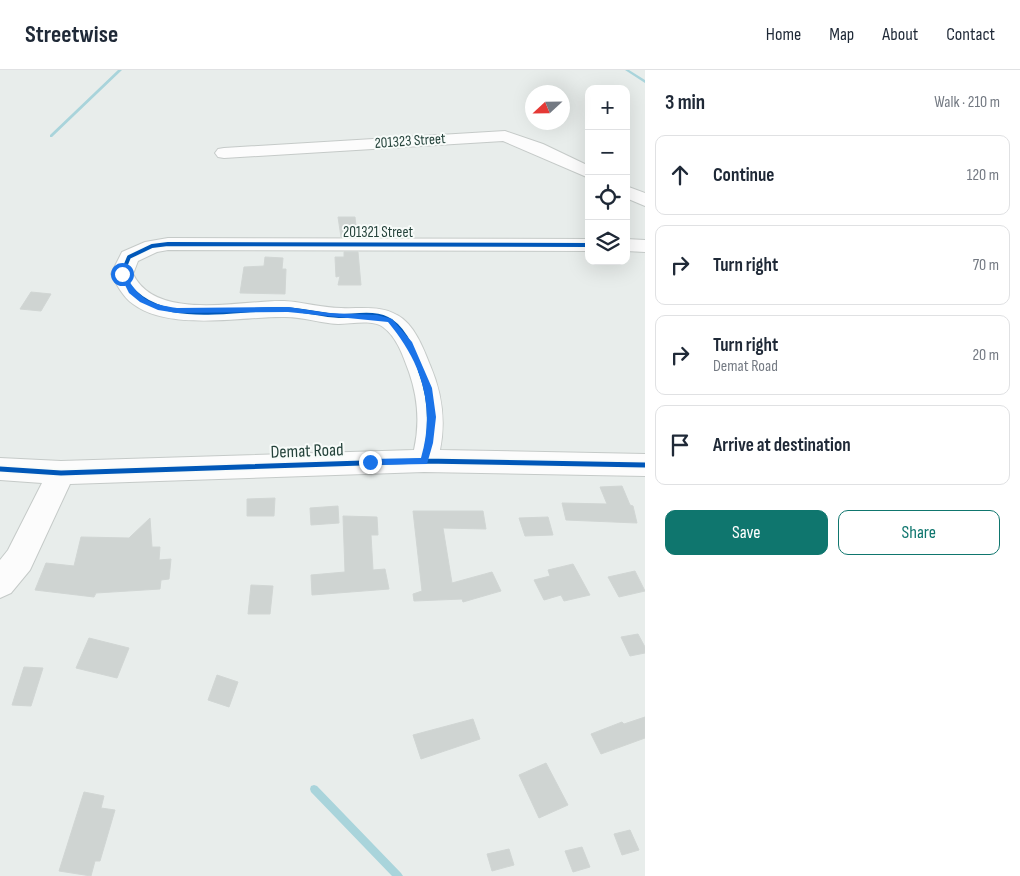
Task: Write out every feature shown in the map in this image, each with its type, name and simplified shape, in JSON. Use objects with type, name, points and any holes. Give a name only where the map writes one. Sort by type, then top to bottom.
[{"type":"street","name":"201323 Street","points":[[224,153],[505,136],[537,148],[585,171]]},
{"type":"street","points":[[630,193],[645,200]]},
{"type":"street","name":"201321 Street","points":[[424,462],[432,417],[428,388],[408,342],[390,320],[377,317],[328,315],[288,309],[177,311],[158,308],[131,292],[122,274],[129,257],[152,246],[168,244],[585,245]]},
{"type":"street","points":[[630,246],[645,246]]},
{"type":"street","name":"Demat Road","points":[[0,469],[61,472],[424,462],[645,465]]},
{"type":"street","points":[[0,583],[19,560],[61,472]]},
{"type":"building","points":[[338,217],[355,217],[357,237],[341,237]]},
{"type":"building","points":[[344,252],[358,252],[361,285],[338,285],[340,276],[336,277],[335,257],[344,257]]},
{"type":"building","points":[[265,257],[283,258],[282,269],[286,269],[285,294],[240,293],[244,267],[264,266]]},
{"type":"building","points":[[31,292],[51,294],[41,311],[20,309]]},
{"type":"building","points":[[622,486],[630,505],[633,506],[637,523],[566,520],[562,503],[607,504],[600,487]]},
{"type":"building","points":[[275,498],[274,516],[247,516],[247,499]]},
{"type":"building","points":[[338,506],[339,523],[311,525],[310,508]]},
{"type":"building","points":[[413,511],[483,511],[486,529],[443,528],[452,583],[492,572],[501,591],[463,602],[462,599],[414,601],[413,594],[422,591]]},
{"type":"building","points":[[343,516],[377,517],[378,535],[371,535],[373,570],[385,569],[389,589],[312,595],[311,575],[345,572]]},
{"type":"building","points":[[548,517],[553,535],[525,536],[519,518]]},
{"type":"building","points":[[150,518],[152,547],[160,547],[159,560],[171,559],[169,579],[161,580],[160,589],[96,593],[94,597],[35,590],[46,563],[74,566],[81,537],[129,538]]},
{"type":"building","points":[[573,564],[590,595],[564,601],[561,595],[544,600],[534,580],[550,576],[548,570]]},
{"type":"building","points":[[635,571],[645,591],[619,597],[608,577]]},
{"type":"building","points":[[251,585],[273,586],[270,614],[248,614]]},
{"type":"building","points":[[638,634],[645,647],[645,653],[630,656],[621,637]]},
{"type":"building","points":[[89,638],[129,648],[117,678],[76,668]]},
{"type":"building","points":[[24,667],[43,668],[31,706],[12,705]]},
{"type":"building","points":[[217,675],[238,682],[229,707],[208,700]]},
{"type":"building","points":[[645,717],[645,738],[601,754],[591,734],[622,722],[624,724]]},
{"type":"building","points":[[473,719],[480,739],[421,759],[413,735]]},
{"type":"building","points":[[546,763],[568,805],[539,818],[519,775]]},
{"type":"building","points":[[84,792],[104,796],[101,808],[115,810],[100,861],[95,861],[91,876],[59,871]]},
{"type":"building","points":[[630,830],[639,850],[622,855],[614,834]]},
{"type":"building","points":[[582,847],[590,867],[573,872],[565,851]]},
{"type":"building","points":[[509,849],[514,865],[492,871],[487,854]]},
{"type":"waterway","points":[[51,136],[120,70]]},
{"type":"waterway","points":[[627,70],[645,82]]},
{"type":"waterway","points":[[314,789],[398,876]]},
{"type":"cycle path","points":[[424,461],[431,426],[428,392],[415,356],[401,330],[391,321],[386,318],[373,316],[335,316],[285,309],[188,312],[160,308],[141,300],[128,286],[122,274],[129,257],[152,246],[168,244],[585,245]]},
{"type":"cycle path","points":[[0,469],[61,473],[424,461],[645,465]]},
{"type":"route","points":[[122,274],[131,292],[158,308],[177,311],[288,309],[328,315],[368,316],[390,320],[408,342],[428,388],[432,417],[430,443],[424,462],[370,462]]}]
